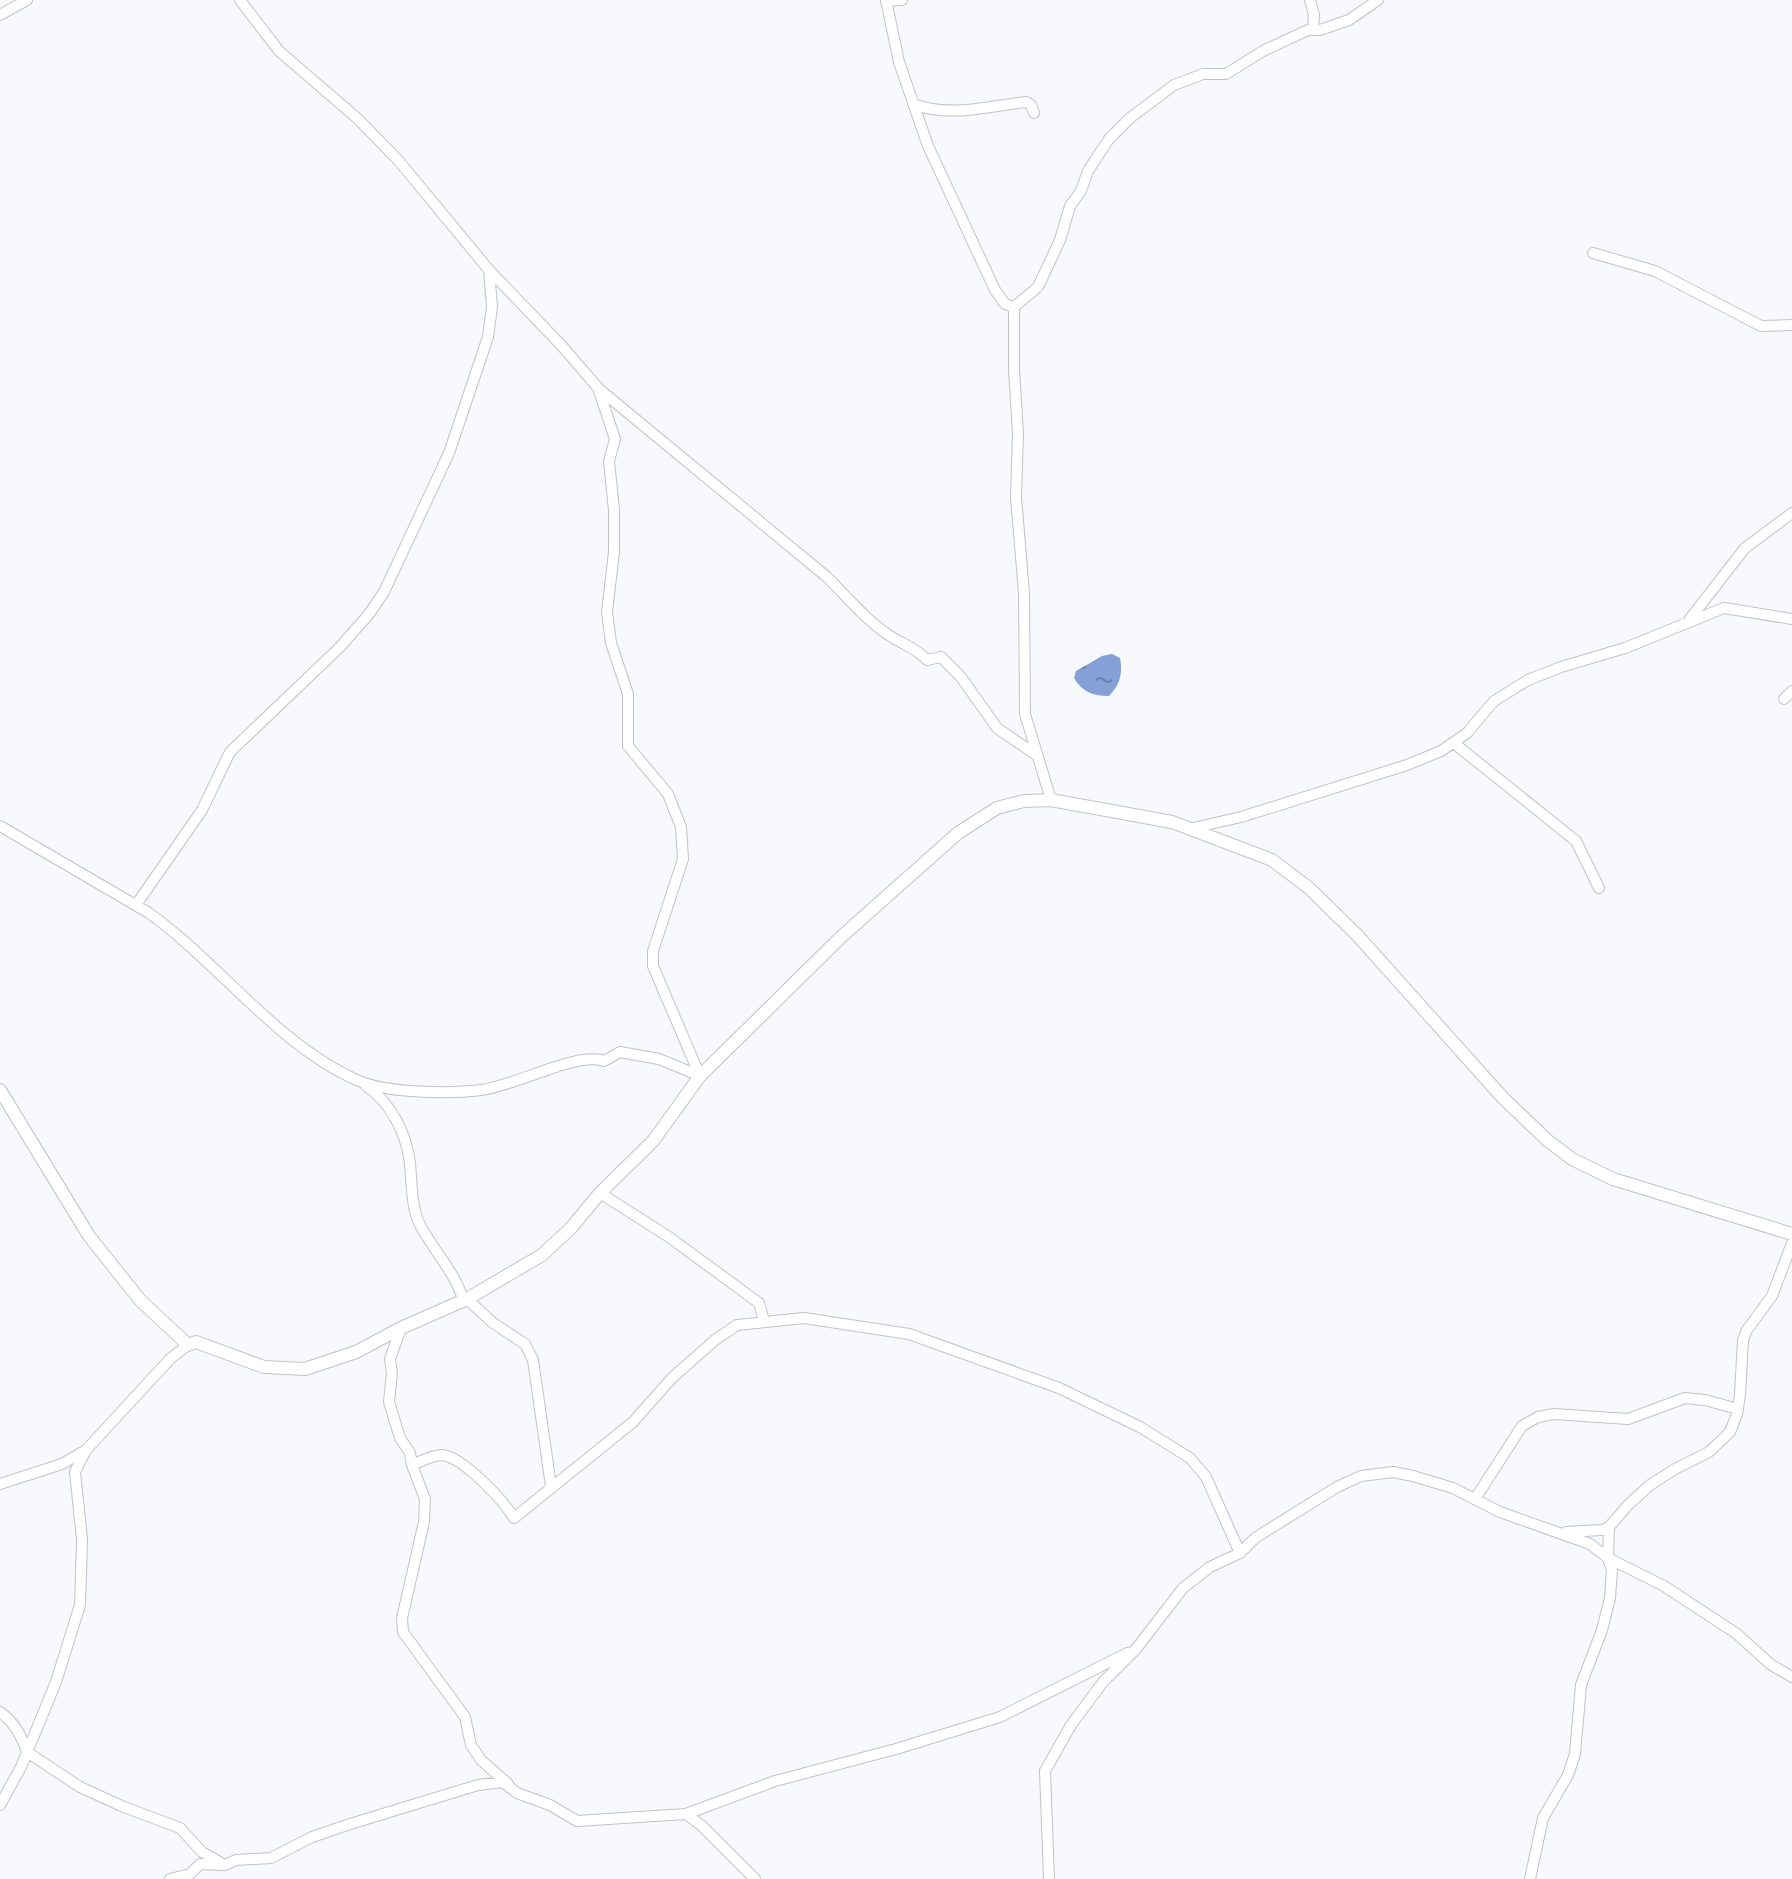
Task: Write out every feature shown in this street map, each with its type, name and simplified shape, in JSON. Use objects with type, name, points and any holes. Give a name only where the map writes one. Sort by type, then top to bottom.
[{"type":"street","points":[[0,15],[27,0]]},
{"type":"street","points":[[240,0],[279,51],[358,119],[398,160],[489,270],[599,389],[827,577],[860,611],[894,638],[917,648],[927,660],[941,657],[961,677],[997,728],[1035,754]]},
{"type":"street","points":[[902,0],[886,1],[899,62],[928,146],[995,290],[1005,304],[1014,307]]},
{"type":"street","points":[[1310,0],[1314,15],[1313,30]]},
{"type":"street","points":[[1014,307],[1038,287],[1060,240],[1070,206],[1081,191],[1088,171],[1109,139],[1130,118],[1174,85],[1203,74],[1226,74],[1263,51],[1308,30],[1320,30],[1349,20],[1378,0]]},
{"type":"street","points":[[913,104],[967,112],[1026,102],[1034,113]]},
{"type":"street","points":[[1593,253],[1655,271],[1761,326],[1792,325]]},
{"type":"street","points":[[136,905],[202,810],[230,752],[340,647],[384,592],[449,453],[488,337],[492,307],[489,270]]},
{"type":"street","points":[[1014,307],[1018,433],[1016,497],[1024,593],[1025,714],[1051,800]]},
{"type":"street","points":[[599,389],[615,439],[609,461],[614,552],[607,612],[611,643],[628,694],[628,746],[668,794],[681,827],[683,843],[683,859],[653,951],[653,966],[700,1076]]},
{"type":"street","points":[[1688,621],[1745,548],[1792,513]]},
{"type":"street","points":[[1193,828],[1241,817],[1407,765],[1455,744],[1494,701],[1528,680],[1625,648],[1724,608],[1792,619]]},
{"type":"street","points":[[1455,744],[1576,841],[1599,888]]},
{"type":"street","points":[[0,1805],[27,1752],[56,1682],[80,1605],[82,1539],[75,1472],[86,1450],[171,1358],[196,1342],[264,1367],[305,1369],[356,1352],[465,1299],[542,1255],[653,1141],[700,1076],[841,937],[958,833],[997,808],[1024,801],[1051,800],[1193,828],[1272,860],[1309,888],[1358,936],[1503,1098],[1572,1159],[1613,1179],[1792,1234]]},
{"type":"street","points":[[0,826],[63,866],[136,905],[171,929],[288,1035],[329,1065],[377,1093],[400,1129],[409,1160],[412,1195],[419,1223],[457,1280],[465,1299],[525,1344],[533,1360],[551,1486]]},
{"type":"street","points":[[361,1083],[399,1089],[479,1091],[560,1066],[595,1058],[604,1061],[620,1052],[659,1059],[700,1076]]},
{"type":"street","points":[[0,1090],[89,1236],[140,1300],[188,1345]]},
{"type":"street","points":[[600,1193],[669,1237],[759,1303],[764,1321]]},
{"type":"street","points":[[1559,1531],[1587,1532],[1609,1527],[1650,1485],[1709,1452],[1730,1432],[1738,1409],[1743,1340],[1772,1296],[1792,1243]]},
{"type":"street","points":[[412,1465],[439,1455],[455,1458],[514,1518],[633,1422],[672,1378],[715,1340],[737,1325],[804,1318],[909,1334],[1059,1388],[1169,1443],[1190,1458],[1206,1477],[1240,1553]]},
{"type":"street","points":[[401,1328],[390,1359],[389,1402],[425,1499],[424,1522],[402,1618],[403,1632],[465,1717],[471,1745],[481,1760],[517,1793]]},
{"type":"street","points":[[1475,1499],[1522,1426],[1538,1417],[1554,1414],[1628,1419],[1685,1398],[1738,1409]]},
{"type":"street","points":[[0,1484],[62,1464],[86,1450]]},
{"type":"street","points":[[1049,1879],[1045,1771],[1071,1725],[1103,1682],[1136,1649],[1183,1588],[1210,1567],[1240,1553],[1255,1538],[1337,1487],[1361,1476],[1393,1472],[1453,1488],[1519,1520],[1590,1544],[1608,1558],[1664,1586],[1737,1634],[1770,1664],[1792,1677]]},
{"type":"street","points":[[1530,1879],[1543,1818],[1568,1775],[1575,1754],[1581,1685],[1602,1630],[1610,1598],[1609,1527]]},
{"type":"street","points":[[170,1879],[190,1874],[200,1864],[225,1865],[236,1860],[271,1858],[312,1837],[478,1785],[503,1782],[517,1793],[550,1805],[577,1821],[686,1814],[775,1781],[1000,1717],[1136,1649]]},
{"type":"street","points":[[0,1712],[9,1718],[23,1739],[27,1752],[80,1787],[180,1828],[202,1852],[225,1865]]},
{"type":"street","points":[[686,1814],[755,1879]]},
{"type":"water","points":[[1112,654],[1120,658],[1121,674],[1116,688],[1109,696],[1084,690],[1074,678],[1076,671],[1102,656]]}]
